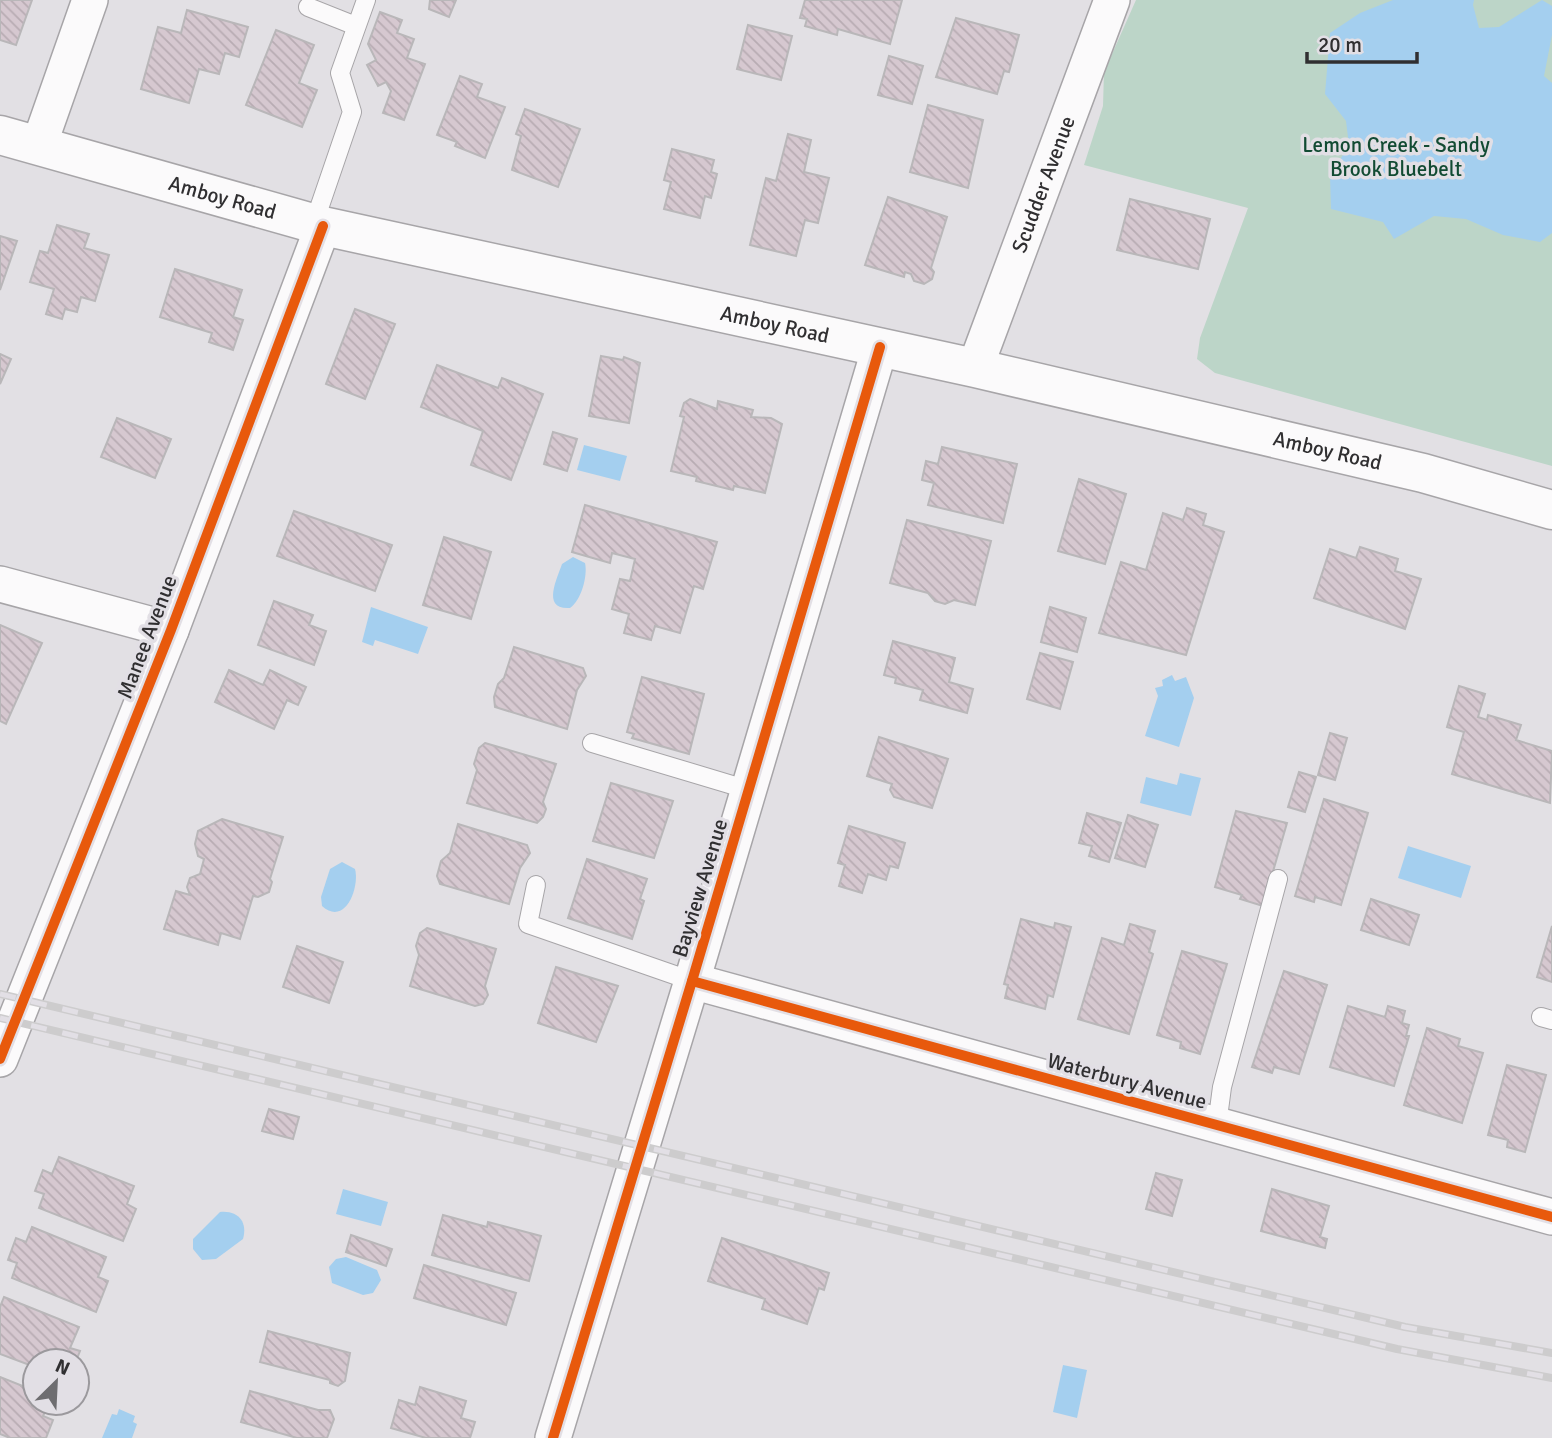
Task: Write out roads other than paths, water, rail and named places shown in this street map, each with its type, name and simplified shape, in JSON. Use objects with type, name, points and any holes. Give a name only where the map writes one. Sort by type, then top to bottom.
[{"type":"main road","name":"Amboy Road","points":[[0,135],[318,225],[975,368],[1423,473],[1552,510]]},
{"type":"street","points":[[39,145],[90,0]]},
{"type":"street","name":"Scudder Avenue","points":[[975,368],[1112,0]]},
{"type":"street","name":"Manee Avenue","points":[[0,1059],[171,630],[318,225]]},
{"type":"street","name":"Bayview Avenue","points":[[553,1438],[880,347]]},
{"type":"street","points":[[0,584],[171,630]]},
{"type":"street","name":"Waterbury Avenue","points":[[692,981],[1552,1217]]},
{"type":"lane","points":[[318,225],[352,112],[340,73],[366,0]]},
{"type":"lane","points":[[308,7],[356,26]]},
{"type":"lane","points":[[592,743],[749,790]]},
{"type":"lane","points":[[1217,1125],[1222,1087],[1278,879]]},
{"type":"lane","points":[[536,886],[528,924],[692,981]]},
{"type":"water","points":[[1393,0],[1474,0],[1479,28],[1499,27],[1542,0],[1552,6],[1552,35],[1544,76],[1552,83],[1552,233],[1540,242],[1503,235],[1466,219],[1434,216],[1394,239],[1383,222],[1331,209],[1330,176],[1349,145],[1346,121],[1325,94],[1330,33],[1360,13]]},
{"type":"water","points":[[584,445],[627,456],[620,481],[577,470]]},
{"type":"water","points":[[573,557],[585,563],[584,581],[574,605],[570,608],[561,607],[553,599],[553,592],[562,564]]},
{"type":"water","points":[[371,607],[428,627],[418,654],[375,640],[373,646],[362,642]]},
{"type":"water","points":[[1172,675],[1175,681],[1186,677],[1194,698],[1179,747],[1145,736],[1158,696],[1155,688],[1163,686],[1162,680]]},
{"type":"water","points":[[1180,773],[1201,778],[1191,816],[1140,803],[1146,777],[1177,785]]},
{"type":"water","points":[[1408,846],[1471,866],[1461,898],[1398,878]]},
{"type":"water","points":[[342,862],[355,869],[353,894],[344,908],[338,912],[330,911],[322,906],[321,897],[330,869]]},
{"type":"water","points":[[343,1189],[388,1202],[381,1226],[336,1214]]},
{"type":"water","points":[[220,1212],[232,1213],[240,1218],[244,1227],[243,1239],[216,1259],[202,1260],[193,1249],[193,1239]]},
{"type":"water","points":[[346,1257],[377,1270],[381,1280],[373,1293],[363,1295],[332,1283],[329,1267],[336,1259]]},
{"type":"water","points":[[1063,1365],[1087,1370],[1077,1418],[1053,1412]]},
{"type":"water","points":[[119,1409],[135,1416],[133,1422],[137,1424],[132,1438],[102,1438],[112,1414],[117,1415]]},
{"type":"railway","points":[[0,994],[1405,1327],[1552,1353]]},
{"type":"railway","points":[[0,1018],[1397,1349],[1552,1378]]},
{"type":"park label","name":"Lemon Creek - Sandy Brook Bluebelt","points":[[1396,157]]}]
